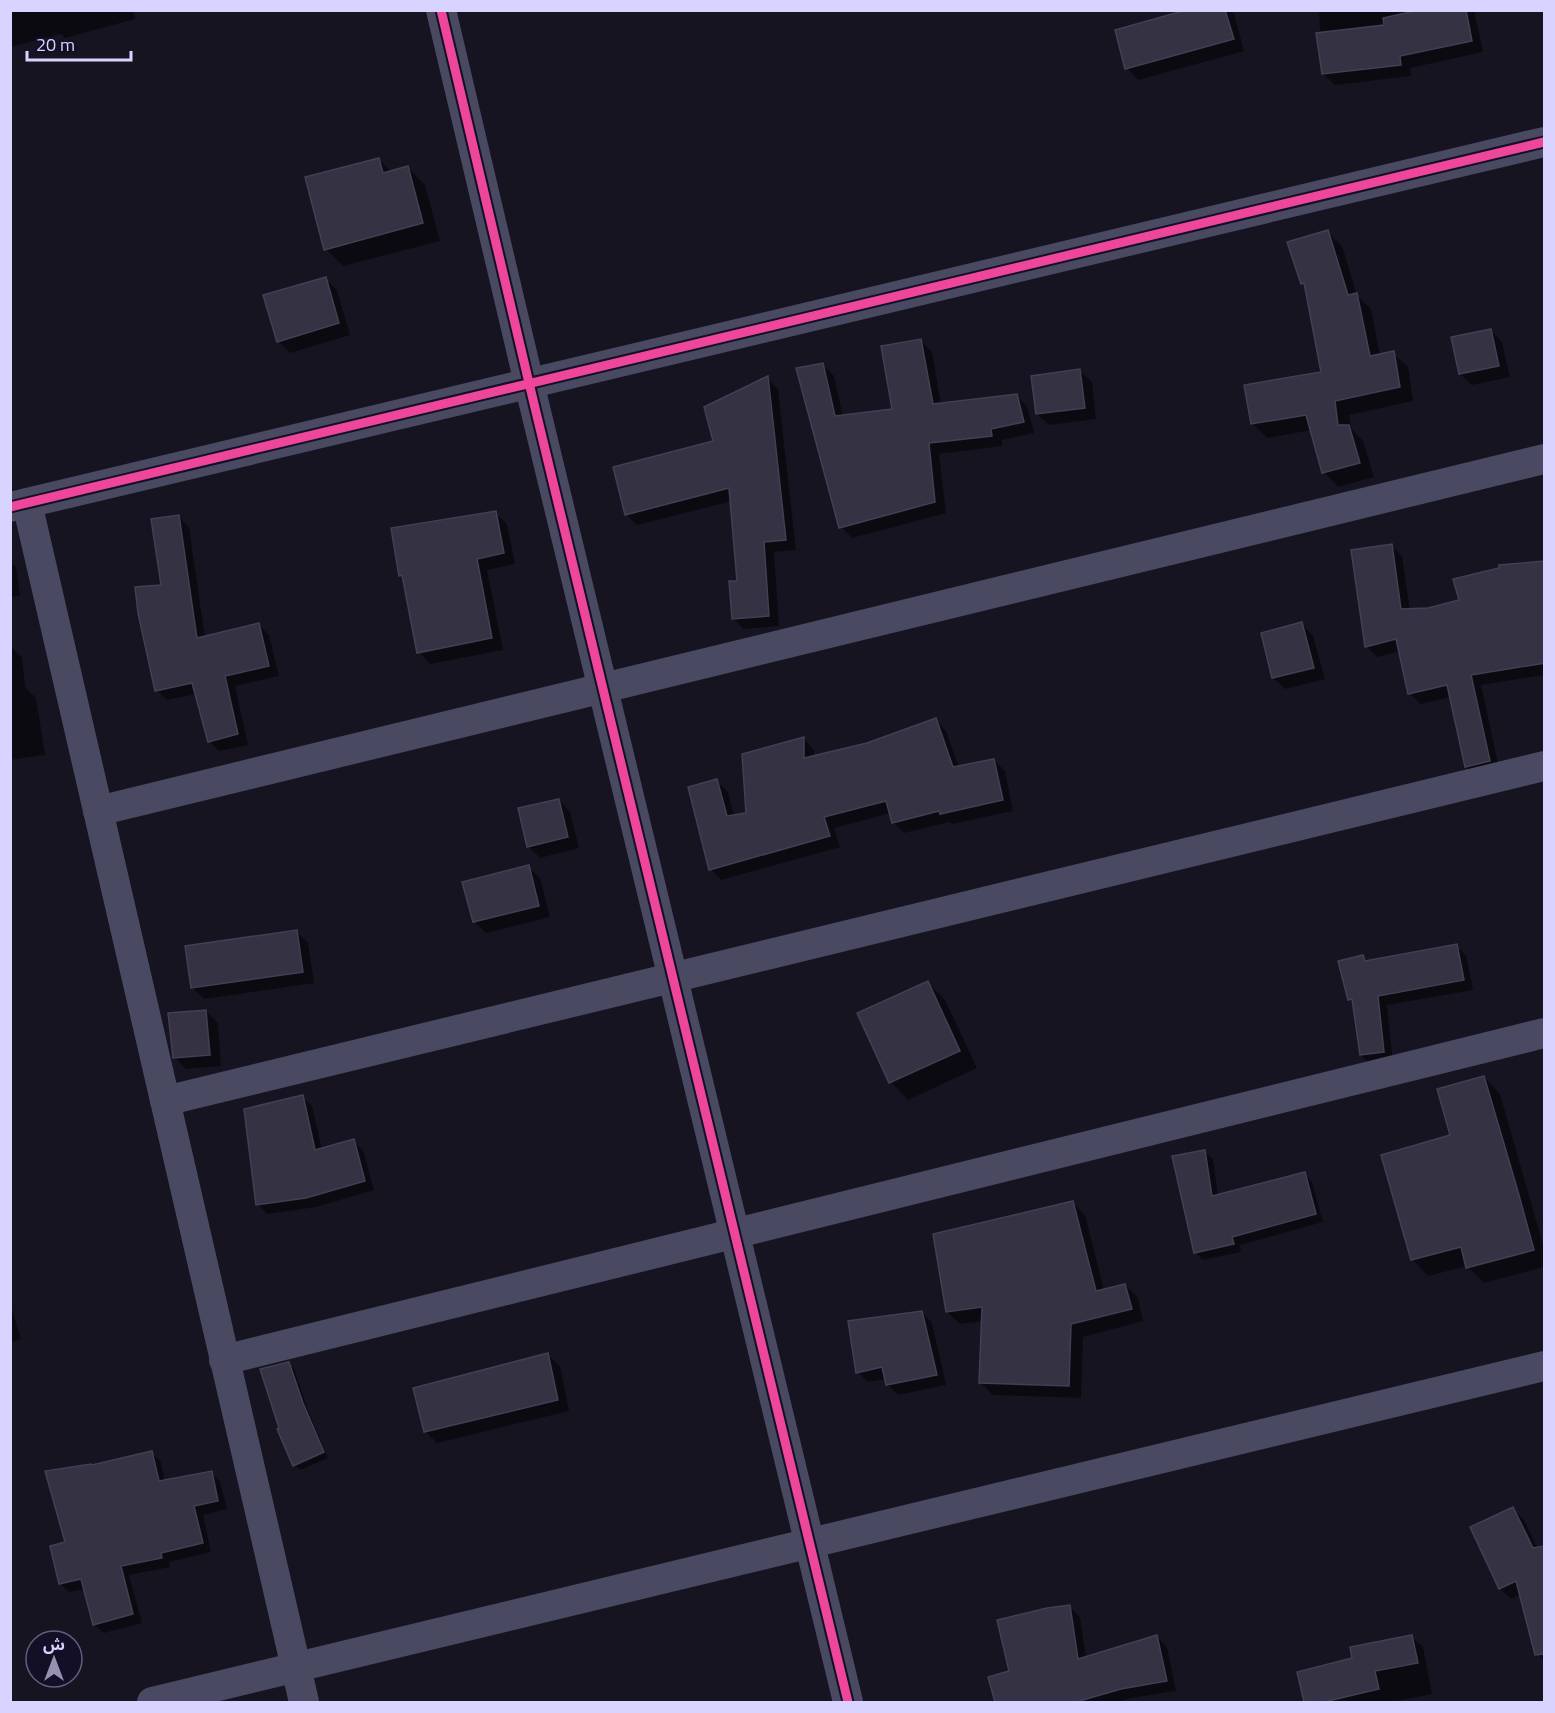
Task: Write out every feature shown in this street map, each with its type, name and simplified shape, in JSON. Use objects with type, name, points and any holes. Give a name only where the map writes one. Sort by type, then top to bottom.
[{"type":"street","points":[[441,10],[602,689],[848,1702]]},
{"type":"street","points":[[304,1702],[98,811],[19,505],[1545,142]]},
{"type":"street","points":[[98,811],[1545,459]]},
{"type":"street","points":[[165,1101],[1545,766]]},
{"type":"street","points":[[224,1360],[1545,1033]]},
{"type":"street","points":[[152,1702],[1545,1366]]},
{"type":"building","points":[[1186,10],[1225,10],[1234,39],[1125,69],[1115,30]]},
{"type":"building","points":[[1419,10],[1466,10],[1472,41],[1400,56],[1401,65],[1322,74],[1316,33],[1384,25],[1383,18]]},
{"type":"building","points":[[379,158],[383,173],[408,166],[423,223],[324,250],[305,177]]},
{"type":"building","points":[[1328,230],[1348,295],[1357,293],[1370,356],[1394,351],[1400,387],[1335,401],[1338,425],[1349,425],[1360,463],[1322,473],[1306,415],[1251,424],[1244,385],[1321,372],[1304,283],[1301,284],[1287,242]]},
{"type":"building","points":[[326,277],[339,323],[277,342],[263,295]]},
{"type":"building","points":[[1491,329],[1499,366],[1459,374],[1451,337]]},
{"type":"building","points":[[921,339],[933,404],[1017,394],[1024,422],[991,429],[992,436],[929,443],[935,502],[839,528],[796,368],[823,363],[835,416],[892,409],[881,346]]},
{"type":"building","points":[[1080,369],[1085,408],[1036,414],[1031,376]]},
{"type":"building","points":[[768,376],[786,540],[764,542],[769,616],[732,619],[729,581],[737,581],[729,488],[625,515],[613,467],[713,441],[704,407]]},
{"type":"building","points":[[496,511],[504,553],[477,559],[492,638],[417,653],[402,575],[399,576],[391,528]]},
{"type":"building","points":[[179,515],[197,638],[259,623],[269,666],[225,676],[238,734],[208,742],[192,683],[155,691],[138,613],[135,587],[161,585],[151,519]]},
{"type":"building","points":[[1392,544],[1401,609],[1428,608],[1459,600],[1453,579],[1499,568],[1499,565],[1545,561],[1545,663],[1471,675],[1490,761],[1465,767],[1447,685],[1408,694],[1396,639],[1365,647],[1351,550]]},
{"type":"building","points":[[1302,622],[1314,668],[1272,678],[1261,633]]},
{"type":"building","points":[[936,718],[953,767],[994,759],[1003,800],[940,814],[939,811],[892,823],[886,801],[824,817],[830,836],[709,870],[688,787],[717,779],[727,816],[746,813],[742,754],[804,737],[804,758],[867,743]]},
{"type":"building","points":[[559,799],[568,837],[527,847],[518,808]]},
{"type":"building","points":[[529,865],[539,906],[473,922],[462,882]]},
{"type":"building","points":[[297,930],[303,972],[191,988],[185,946]]},
{"type":"building","points":[[1457,944],[1464,980],[1378,996],[1384,1052],[1360,1055],[1352,999],[1348,1000],[1338,961],[1363,955],[1365,961]]},
{"type":"building","points":[[928,981],[960,1051],[889,1083],[857,1013]]},
{"type":"building","points":[[206,1010],[210,1055],[173,1058],[168,1013]]},
{"type":"building","points":[[1484,1076],[1534,1250],[1466,1268],[1461,1247],[1411,1260],[1381,1155],[1450,1135],[1437,1089]]},
{"type":"building","points":[[303,1095],[315,1150],[354,1139],[365,1181],[306,1198],[256,1205],[244,1109]]},
{"type":"building","points":[[1205,1150],[1212,1196],[1305,1172],[1316,1214],[1232,1237],[1234,1244],[1194,1253],[1172,1156]]},
{"type":"building","points":[[1073,1201],[1096,1291],[1125,1284],[1132,1309],[1071,1324],[1069,1386],[979,1383],[982,1307],[946,1312],[933,1234]]},
{"type":"building","points":[[922,1311],[937,1375],[886,1385],[882,1367],[856,1373],[848,1321]]},
{"type":"building","points":[[548,1353],[558,1400],[424,1432],[413,1388]]},
{"type":"building","points":[[289,1362],[303,1403],[324,1452],[293,1466],[277,1429],[279,1428],[260,1369]]},
{"type":"building","points":[[152,1451],[159,1481],[212,1471],[218,1501],[194,1506],[203,1543],[161,1553],[162,1558],[121,1566],[133,1614],[93,1625],[81,1579],[59,1584],[50,1546],[65,1542],[45,1471],[92,1465]]},
{"type":"building","points":[[1513,1507],[1533,1548],[1545,1546],[1545,1654],[1535,1655],[1516,1581],[1499,1589],[1470,1527]]},
{"type":"building","points":[[1070,1605],[1078,1659],[1157,1635],[1167,1681],[1121,1689],[1076,1702],[995,1702],[988,1677],[1009,1671],[997,1620]]},
{"type":"building","points":[[1412,1635],[1418,1663],[1375,1671],[1379,1689],[1324,1702],[1304,1702],[1297,1672],[1352,1658],[1350,1647]]},
{"type":"cycle path","points":[[441,10],[848,1702]]},
{"type":"cycle path","points":[[10,507],[1544,142]]}]
